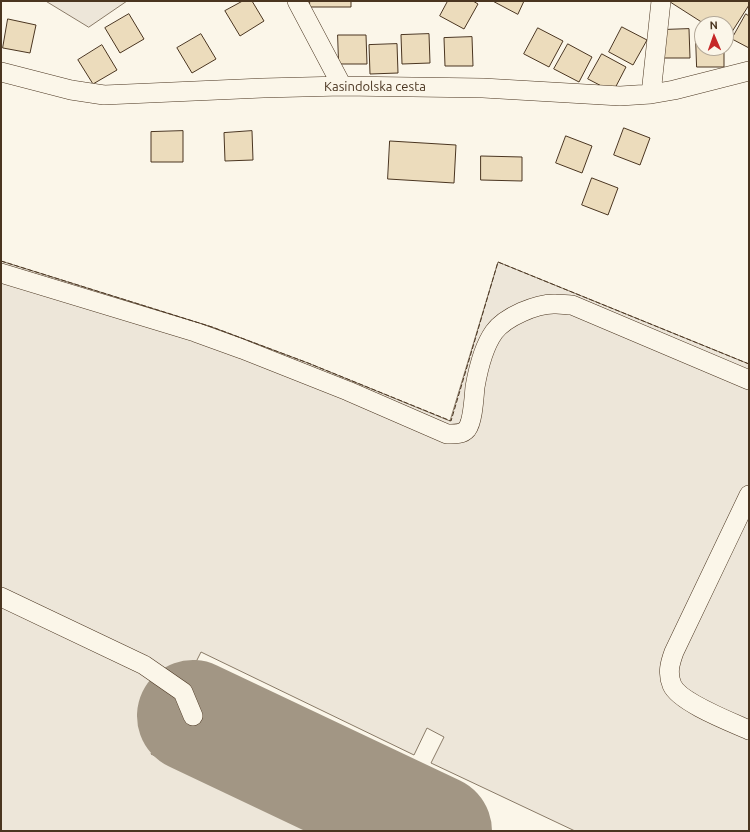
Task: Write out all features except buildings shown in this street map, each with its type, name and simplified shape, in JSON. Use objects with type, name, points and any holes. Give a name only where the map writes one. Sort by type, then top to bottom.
[{"type":"street","points":[[297,1],[342,86]]},
{"type":"street","points":[[651,94],[661,1]]},
{"type":"street","name":"Kasindolska cesta","points":[[1,72],[71,90],[104,95],[342,86],[483,88],[620,96],[651,94],[674,90],[749,71]]},
{"type":"street","points":[[1,273],[195,332],[356,394],[447,434],[461,433],[467,429],[480,367],[488,341],[498,326],[530,308],[542,305],[556,303],[572,305],[749,380]]},
{"type":"street","points":[[749,495],[674,652],[669,669],[672,686],[677,693],[686,700],[749,730]]},
{"type":"street","points":[[1,597],[144,665],[183,692],[193,716]]},
{"type":"shaded area","points":[[46,1],[127,1],[89,27]]},
{"type":"shaded area","points":[[1,261],[212,327],[308,363],[450,421],[498,262],[749,364],[749,377],[575,301],[508,313],[466,412],[459,425],[452,428],[1,269]]},
{"type":"shaded area","points":[[1,276],[195,337],[453,440],[488,352],[514,322],[562,308],[749,385],[749,485],[676,637],[663,673],[749,735],[749,831],[575,831],[431,763],[444,737],[427,728],[414,755],[201,652],[184,686],[1,594]]},
{"type":"shaded area","points":[[749,502],[749,727],[684,693],[673,671]]},
{"type":"shaded area","points":[[1,602],[69,633],[180,694],[151,754],[310,831],[1,831]]},
{"type":"runway","points":[[193,716],[436,831]]},
{"type":"fence","points":[[1,261],[212,327],[308,363],[451,421],[498,262],[749,364]]}]
